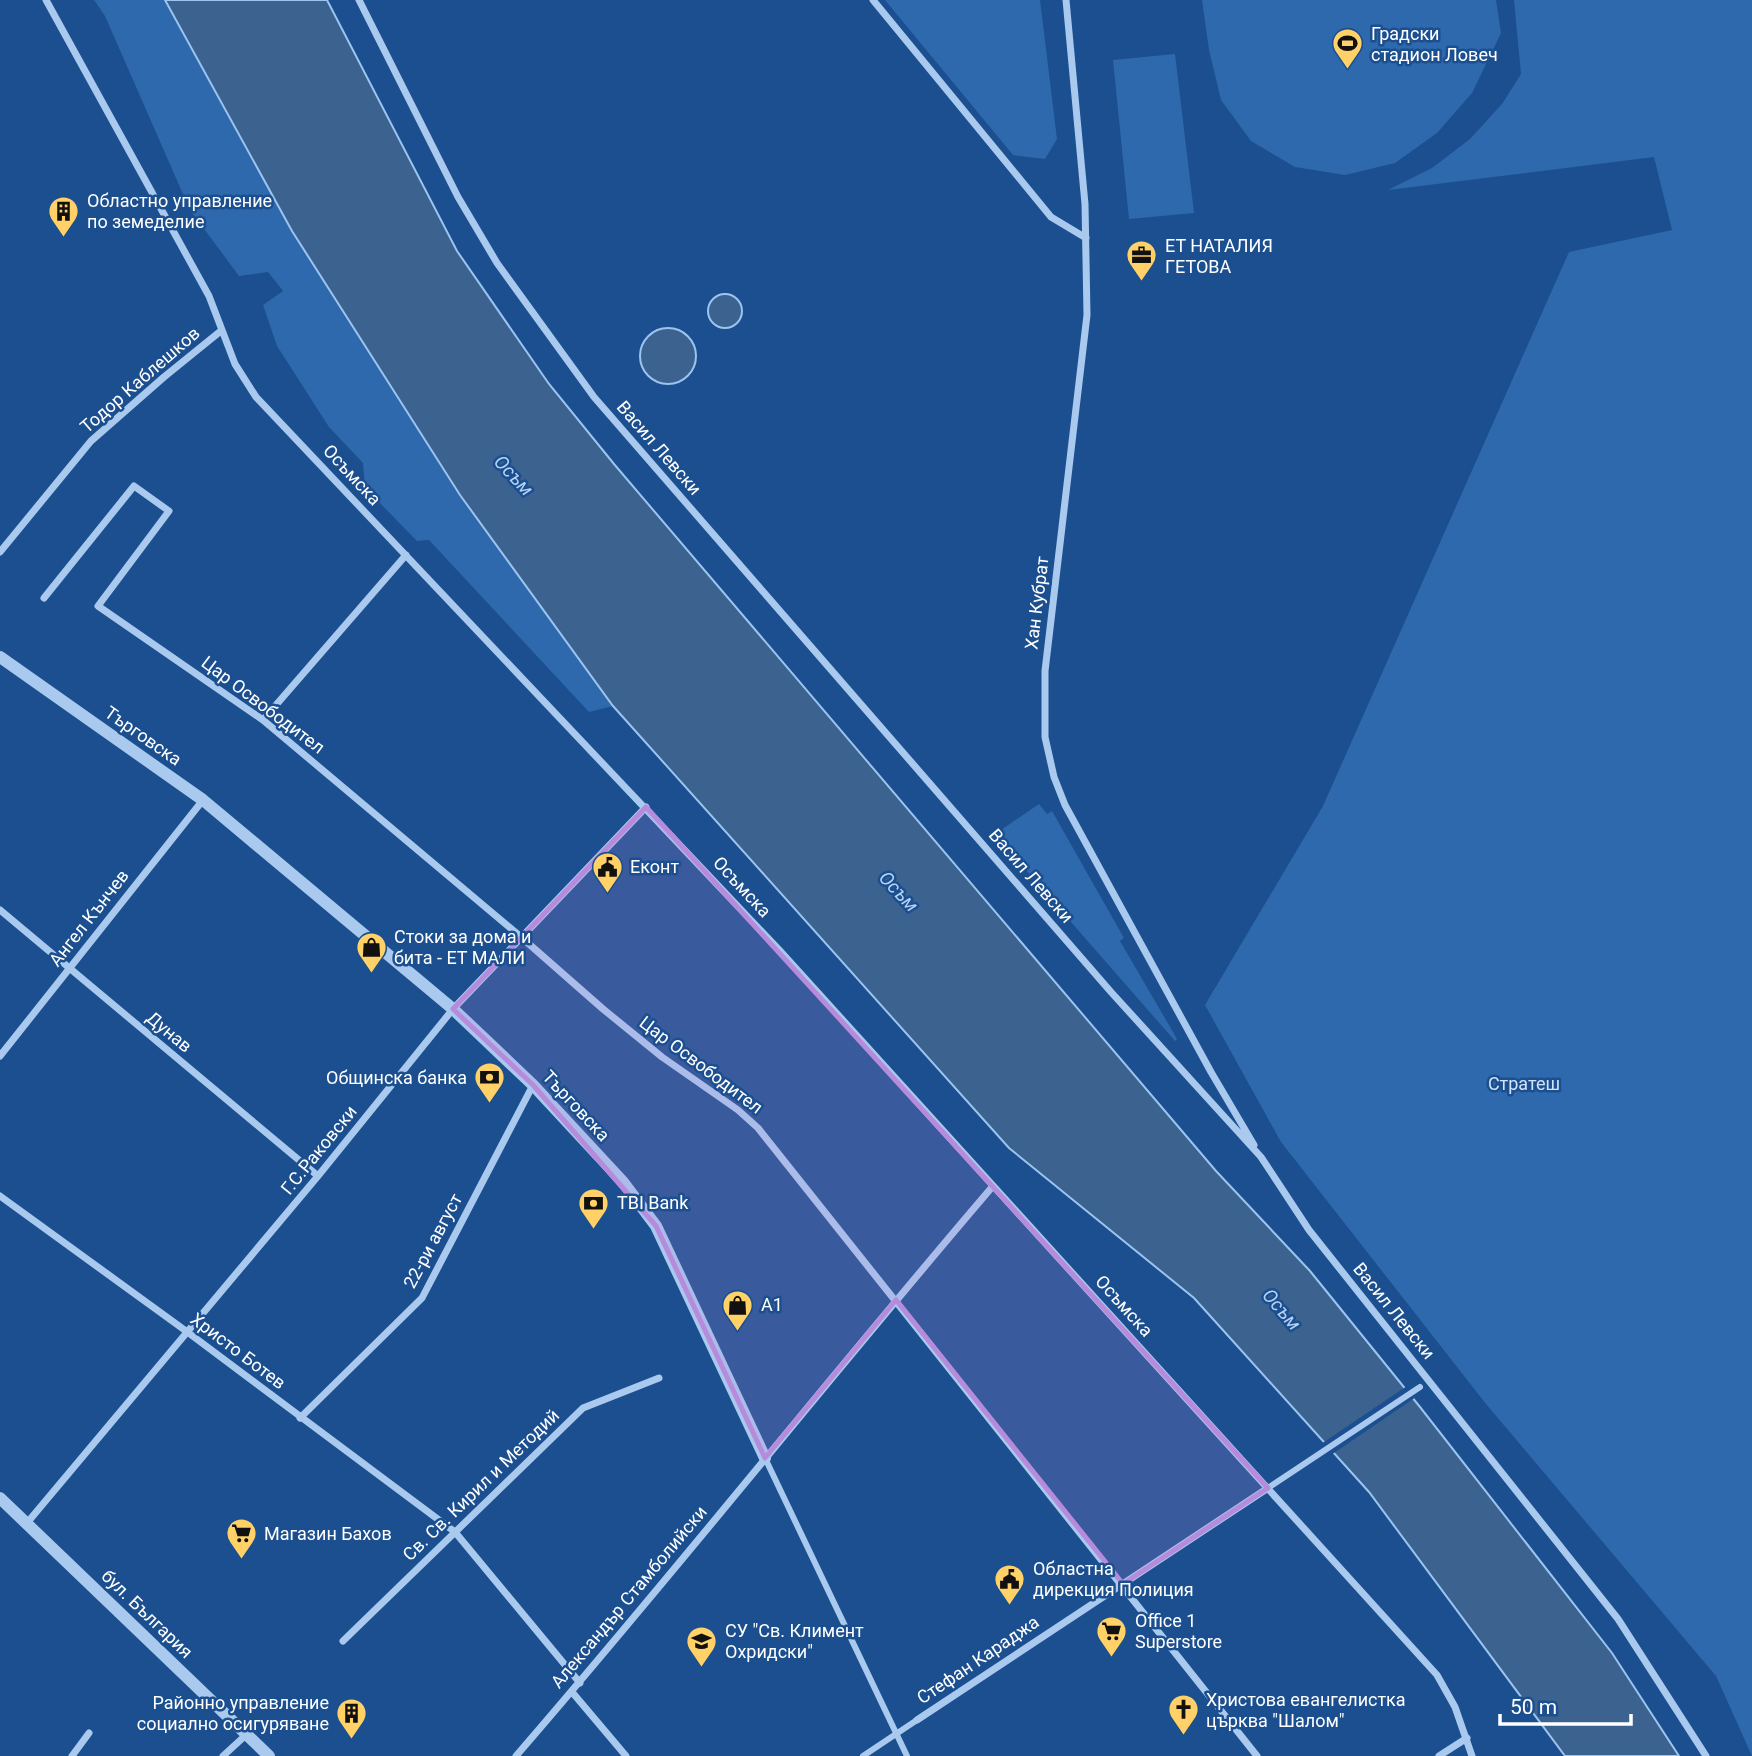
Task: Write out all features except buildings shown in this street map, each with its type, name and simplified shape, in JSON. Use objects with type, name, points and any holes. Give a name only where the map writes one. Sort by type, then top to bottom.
[{"type":"street","name":"Осъмска","points":[[46,0],[209,296],[234,364],[256,397],[646,807],[1271,1486],[1437,1675],[1455,1707],[1472,1756]]},
{"type":"street","name":"Васил Левски","points":[[359,0],[458,197],[497,263],[594,397],[1102,982],[1261,1157],[1309,1230],[1618,1619],[1706,1756]]},
{"type":"street","points":[[873,0],[1051,217],[1086,238]]},
{"type":"street","name":"Хан Кубрат","points":[[1066,0],[1084,191],[1087,315],[1045,671],[1045,737],[1054,777],[1065,805],[1211,1072],[1261,1157]]},
{"type":"street","name":"Тодор Каблешков","points":[[0,552],[91,441],[222,330]]},
{"type":"street","name":"Цар Освободител","points":[[44,598],[134,486],[170,511],[97,606],[263,720],[603,1009],[662,1057],[738,1110],[758,1128],[1257,1756]]},
{"type":"street","points":[[263,720],[406,555]]},
{"type":"street","name":"Търговска","points":[[0,657],[203,800],[453,1009],[533,1085],[623,1182],[656,1226],[907,1756]]},
{"type":"street","name":"Ангел Кънчев","points":[[0,1056],[203,800]]},
{"type":"street","name":"Г.С.Раковски","points":[[27,1523],[318,1177],[453,1009],[646,807]]},
{"type":"street","name":"Дунав","points":[[0,910],[318,1177]]},
{"type":"street","name":"22-ри август","points":[[300,1418],[422,1298],[533,1085]]},
{"type":"street","name":"Александър Стамболийски","points":[[516,1756],[580,1683],[993,1186]]},
{"type":"street","name":"Христо Ботев","points":[[0,1196],[455,1532],[580,1683]]},
{"type":"street","name":"Св. Св. Кирил и Методий","points":[[343,1641],[583,1408],[659,1378]]},
{"type":"street","points":[[1271,1486],[1420,1387]]},
{"type":"street","name":"Стефан Караджа","points":[[917,1720],[1271,1486]]},
{"type":"street","name":"бул. България","points":[[0,1498],[269,1756]]},
{"type":"street","points":[[572,1692],[626,1756]]},
{"type":"street","points":[[863,1756],[917,1720]]},
{"type":"street","points":[[72,1756],[89,1733]]},
{"type":"street","points":[[223,1756],[247,1734]]},
{"type":"street","points":[[1439,1756],[1467,1738]]},
{"type":"highlighted area","points":[[646,807],[1268,1488],[1123,1584],[896,1300],[765,1458],[656,1226],[533,1085],[453,1009]]},
{"type":"green space","points":[[94,0],[165,0],[292,231],[460,495],[613,706],[589,712],[429,540],[417,541],[365,488],[363,463],[329,427],[277,346],[263,305],[283,291],[268,272],[239,276],[190,210],[105,16]]},
{"type":"green space","points":[[885,0],[1040,0],[1057,139],[1045,159],[1013,155]]},
{"type":"green space","name":"Градски стадион Ловеч","points":[[1202,0],[1496,0],[1501,33],[1472,93],[1437,133],[1395,163],[1345,175],[1295,167],[1251,141],[1221,100],[1209,50]]},
{"type":"green space","name":"Стратеш","points":[[1514,0],[1752,0],[1752,1756],[1716,1676],[1486,1404],[1281,1142],[1205,1005],[1323,806],[1569,252],[1672,230],[1654,157],[1388,190],[1432,168],[1470,139],[1502,104],[1521,74]]},
{"type":"green space","points":[[1175,54],[1194,213],[1129,219],[1113,60]]},
{"type":"green space","points":[[1039,804],[1047,814],[1052,811],[1124,938],[1120,941],[1177,1039],[1175,1041],[1002,843],[999,834],[1001,830]]},
{"type":"water","name":"Осъм","points":[[165,0],[327,0],[457,251],[549,384],[614,464],[1216,1171],[1310,1271],[1612,1653],[1679,1756],[1565,1756],[1369,1492],[1194,1298],[1009,1148],[613,706],[460,495],[292,231]]},
{"type":"water","points":[[725,294],[737,299],[742,311],[737,323],[725,328],[713,323],[708,311],[713,299]]},
{"type":"water","points":[[668,328],[679,330],[688,336],[694,345],[694,367],[688,376],[679,382],[668,384],[657,382],[648,376],[642,367],[640,356],[642,345],[648,336],[657,330]]},
{"type":"pier","points":[[1407,1386],[1416,1397],[1331,1455],[1321,1444]]},
{"type":"place","name":"Градски стадион Ловеч","points":[[1348,71]]},
{"type":"place","name":"Областно управление по земеделие","points":[[64,238]]},
{"type":"place","name":"ЕТ НАТАЛИЯ ГЕТОВА","points":[[1142,283]]},
{"type":"place","name":"Еконт","points":[[607,894]]},
{"type":"place","name":"Стоки за дома и бита - ЕТ МАЛИ","points":[[371,974]]},
{"type":"place","name":"Общинска банка","points":[[490,1105]]},
{"type":"place","name":"TBI Bank","points":[[594,1230]]},
{"type":"place","name":"A1","points":[[738,1332]]},
{"type":"place","name":"Магазин Бахов","points":[[241,1561]]},
{"type":"place","name":"Областна дирекция Полиция","points":[[1010,1606]]},
{"type":"place","name":"Office 1 Superstore","points":[[1112,1658]]},
{"type":"place","name":"СУ \"Св. Климент Охридски\"","points":[[702,1668]]},
{"type":"place","name":"Христова евангелистка църква \"Шалом\"","points":[[1183,1737]]},
{"type":"place","name":"Районно управление социално осигуряване","points":[[352,1740]]}]
